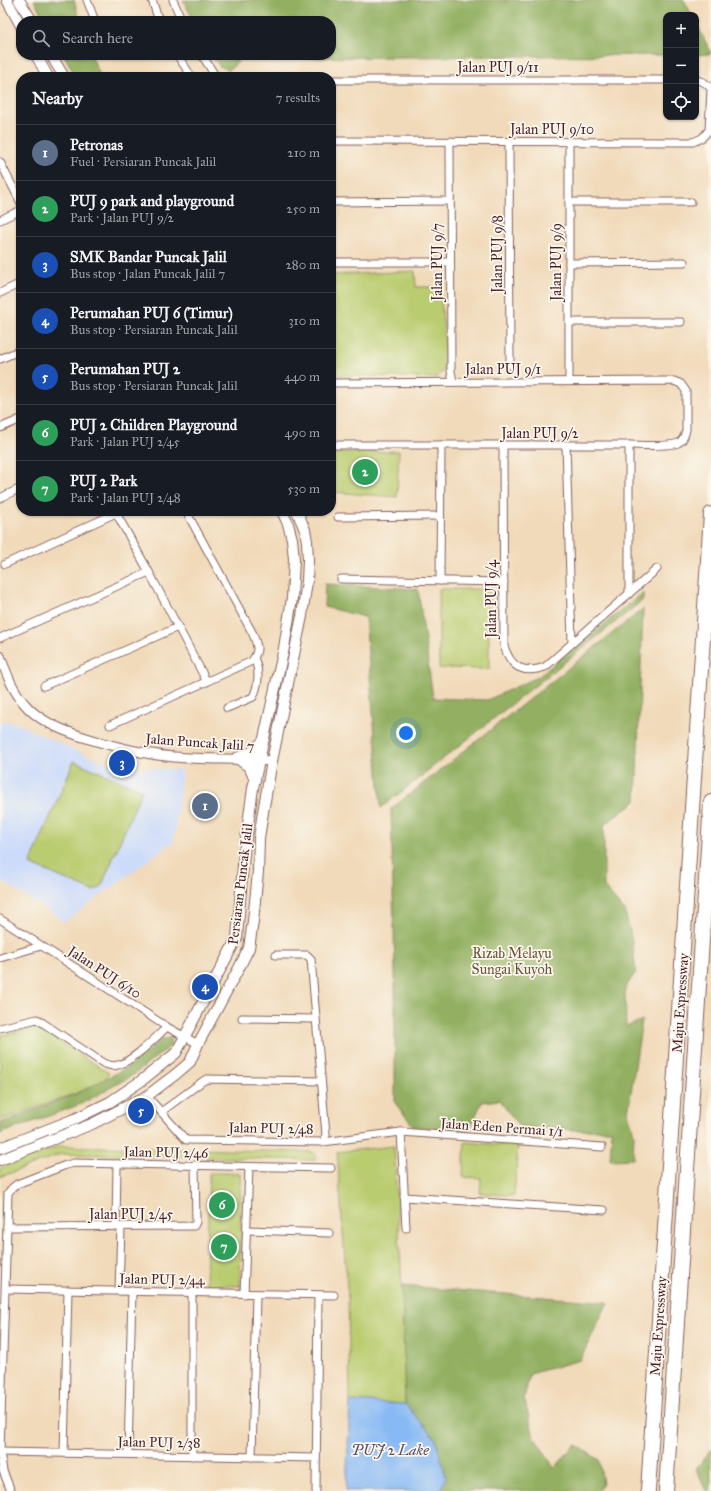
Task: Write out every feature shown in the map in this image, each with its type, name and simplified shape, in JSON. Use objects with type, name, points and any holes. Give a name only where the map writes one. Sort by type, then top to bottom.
[{"type":"highway","name":"Maju Expressway","points":[[648,1491],[711,514]]},
{"type":"highway","name":"Maju Expressway","points":[[666,1491],[711,802]]},
{"type":"main road","points":[[7,0],[16,17]]},
{"type":"main road","points":[[19,0],[29,16]]},
{"type":"main road","points":[[39,60],[45,72]]},
{"type":"main road","points":[[54,60],[61,72]]},
{"type":"main road","name":"Persiaran Puncak Jalil","points":[[0,1148],[77,1118],[110,1102],[141,1081],[176,1053],[237,938],[244,853],[255,780],[284,648],[292,598],[294,559],[292,539],[284,516]]},
{"type":"main road","name":"Persiaran Puncak Jalil","points":[[0,1160],[92,1124],[147,1096],[190,1062],[249,948],[258,872],[259,838],[272,761],[302,616],[307,581],[307,540],[305,530],[299,516]]},
{"type":"main road","points":[[255,780],[249,768],[237,758],[252,752],[263,740]]},
{"type":"street","points":[[87,0],[92,16]]},
{"type":"street","points":[[152,0],[157,16]]},
{"type":"street","points":[[173,0],[179,16]]},
{"type":"street","points":[[181,60],[189,72]]},
{"type":"street","points":[[205,60],[213,72]]},
{"type":"street","name":"Jalan PUJ 9/11","points":[[336,80],[663,80]]},
{"type":"street","name":"Jalan PUJ 9/10","points":[[336,141],[692,142],[698,140],[709,130],[710,89],[708,84],[699,81]]},
{"type":"street","name":"Jalan PUJ 9/7","points":[[450,141],[451,371],[453,382]]},
{"type":"street","name":"Jalan PUJ 9/8","points":[[509,142],[510,365]]},
{"type":"street","name":"Jalan PUJ 9/9","points":[[568,142],[569,382]]},
{"type":"street","points":[[0,162],[16,193]]},
{"type":"street","points":[[336,202],[450,201]]},
{"type":"street","points":[[568,202],[692,202]]},
{"type":"street","points":[[0,220],[16,212]]},
{"type":"street","points":[[336,262],[450,262]]},
{"type":"street","points":[[569,263],[684,262]]},
{"type":"street","points":[[0,293],[16,285]]},
{"type":"street","points":[[569,322],[681,322]]},
{"type":"street","points":[[0,359],[16,352]]},
{"type":"street","name":"Jalan PUJ 9/1","points":[[336,383],[674,381]]},
{"type":"street","name":"Jalan PUJ 9/2","points":[[336,445],[629,446],[677,444],[683,438],[686,430],[686,391],[681,384],[674,381]]},
{"type":"street","points":[[0,428],[16,421]]},
{"type":"street","points":[[440,581],[441,445]]},
{"type":"street","name":"Jalan PUJ 9/4","points":[[503,446],[504,646],[507,655],[513,664],[526,670],[544,667],[658,569]]},
{"type":"street","points":[[566,446],[572,643]]},
{"type":"street","points":[[629,446],[629,594]]},
{"type":"street","points":[[0,498],[16,490]]},
{"type":"street","points":[[5,564],[107,516]]},
{"type":"street","points":[[117,516],[149,572],[207,682]]},
{"type":"street","points":[[189,516],[253,634],[257,647],[255,656],[258,668],[258,678],[256,691],[253,698],[227,708]]},
{"type":"street","points":[[338,516],[440,516]]},
{"type":"street","points":[[0,638],[149,572]]},
{"type":"street","points":[[341,579],[504,582]]},
{"type":"street","points":[[44,686],[178,627]]},
{"type":"street","name":"Jalan Puncak Jalil 7","points":[[0,656],[10,682],[23,703],[40,719],[67,731],[119,749],[148,754],[176,758],[237,758],[272,761]]},
{"type":"street","points":[[110,725],[207,682],[252,660],[255,656]]},
{"type":"street","name":"Jalan PUJ 6/10","points":[[0,919],[167,1027],[198,1044]]},
{"type":"street","points":[[0,958],[40,946]]},
{"type":"street","name":"Jalan PUJ 2/48","points":[[147,1096],[184,1139],[187,1140],[323,1142],[326,1135],[311,959],[309,956],[276,955]]},
{"type":"street","points":[[242,1018],[315,1019]]},
{"type":"street","points":[[0,1028],[37,1020],[103,1063],[113,1066],[123,1063],[141,1050],[167,1027]]},
{"type":"street","points":[[161,1112],[207,1079],[321,1081]]},
{"type":"street","points":[[401,1132],[406,1228]]},
{"type":"street","name":"Jalan Eden Permai 1/1","points":[[323,1142],[401,1132],[602,1147]]},
{"type":"street","name":"Jalan PUJ 2/46","points":[[7,1227],[8,1193],[12,1188],[17,1184],[70,1164],[196,1165],[249,1168],[331,1168]]},
{"type":"street","points":[[117,1164],[119,1291]]},
{"type":"street","name":"Jalan PUJ 2/45","points":[[7,1227],[194,1226],[196,1222],[196,1165]]},
{"type":"street","points":[[244,1294],[249,1168]]},
{"type":"street","points":[[404,1197],[604,1210]]},
{"type":"street","points":[[7,1227],[0,1452],[3,1471],[11,1491]]},
{"type":"street","points":[[247,1230],[329,1232]]},
{"type":"street","name":"Jalan PUJ 2/44","points":[[6,1288],[318,1296],[334,1295]]},
{"type":"street","points":[[64,1453],[68,1290]]},
{"type":"street","points":[[128,1454],[132,1291]]},
{"type":"street","points":[[192,1292],[192,1456]]},
{"type":"street","points":[[252,1457],[256,1294]]},
{"type":"street","points":[[316,1491],[318,1296]]},
{"type":"street","name":"Jalan PUJ 2/38","points":[[0,1452],[316,1458]]},
{"type":"shaded area","points":[[7,721],[79,752],[120,767],[182,770],[174,841],[65,922],[0,880],[0,722]]},
{"type":"green space","points":[[34,0],[74,0],[79,16],[42,16]]},
{"type":"green space","points":[[183,0],[684,0],[690,12],[663,12],[663,55],[336,58],[336,16],[191,16]]},
{"type":"green space","points":[[699,29],[711,53],[699,55]]},
{"type":"green space","points":[[67,60],[93,60],[99,72],[73,72]]},
{"type":"green space","points":[[216,60],[238,60],[237,63],[229,70],[219,66]]},
{"type":"green space","points":[[415,271],[416,287],[440,287],[447,366],[437,378],[336,375],[336,275]]},
{"type":"green space","points":[[399,451],[397,497],[336,492],[336,453]]},
{"type":"green space","points":[[325,584],[418,589],[433,698],[487,700],[538,677],[643,593],[643,600],[381,808],[365,617],[324,607]]},
{"type":"green space","points":[[439,589],[489,589],[489,669],[439,668]]},
{"type":"green space","name":"Rizab Melayu Sungai Kuyoh","points":[[643,609],[636,801],[604,825],[604,887],[625,912],[632,941],[636,972],[625,988],[626,1027],[642,1020],[628,1112],[634,1134],[633,1159],[610,1160],[612,1130],[520,1127],[499,1100],[482,1102],[469,1130],[414,1127],[395,1103],[395,972],[391,809]]},
{"type":"green space","points":[[74,761],[142,790],[101,887],[93,891],[30,864]]},
{"type":"green space","points":[[36,1027],[109,1073],[102,1084],[0,1120],[0,1036]]},
{"type":"green space","points":[[170,1038],[171,1045],[135,1074],[81,1104],[0,1134],[0,1123],[76,1094],[130,1066],[162,1039]]},
{"type":"green space","points":[[465,1142],[518,1146],[514,1196],[480,1193],[481,1178],[463,1177]]},
{"type":"green space","points":[[60,1146],[313,1152],[317,1156],[314,1160],[61,1154],[0,1177],[0,1168]]},
{"type":"green space","points":[[394,1146],[402,1286],[405,1404],[350,1401],[348,1299],[337,1152]]},
{"type":"green space","points":[[209,1173],[240,1173],[240,1286],[206,1285]]},
{"type":"green space","points":[[402,1286],[608,1302],[580,1360],[530,1374],[524,1398],[534,1437],[555,1468],[575,1444],[599,1460],[603,1483],[598,1491],[440,1491],[446,1477],[435,1438],[405,1404]]},
{"type":"green space","points":[[711,1449],[711,1491],[706,1491],[696,1469]]},
{"type":"water","name":"PUJ 2 Lake","points":[[350,1401],[405,1404],[435,1438],[446,1477],[440,1491],[346,1491]]},
{"type":"place","name":"PUJ 9 park and playground","points":[[365,472]]},
{"type":"place","name":"SMK Bandar Puncak Jalil","points":[[122,763]]},
{"type":"place","name":"Petronas","points":[[205,806]]},
{"type":"place","name":"Perumahan PUJ 6 (Timur)","points":[[205,987]]},
{"type":"place","name":"Perumahan PUJ 2","points":[[141,1111]]},
{"type":"place","name":"PUJ 2 Children Playground","points":[[222,1205]]},
{"type":"place","name":"PUJ 2 Park","points":[[224,1247]]}]
